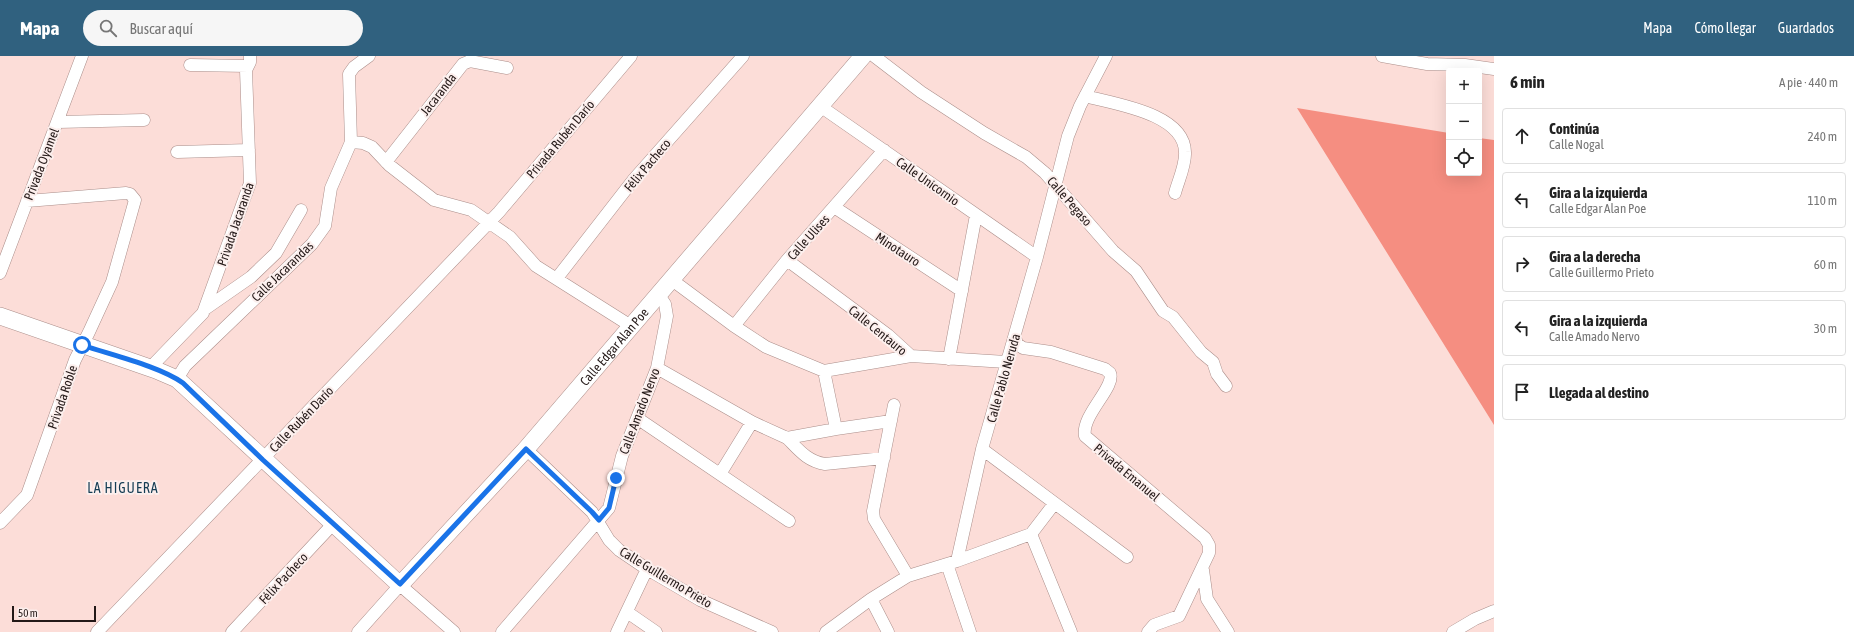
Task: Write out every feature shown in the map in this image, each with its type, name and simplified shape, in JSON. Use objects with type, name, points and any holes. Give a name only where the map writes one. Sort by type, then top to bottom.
[{"type":"street","name":"Privada Oyamel","points":[[0,273],[82,56]]},
{"type":"street","points":[[369,56],[354,67],[349,74],[351,142],[367,144],[377,151],[386,162],[434,200],[468,209],[510,236],[532,262],[631,326]]},
{"type":"street","name":"Privada Rubén Darío","points":[[489,223],[631,56]]},
{"type":"street","name":"Félix Pacheco","points":[[557,278],[634,179],[743,56]]},
{"type":"street","name":"Calle Edgar Alan Poe","points":[[358,632],[400,584],[526,449],[863,56]]},
{"type":"street","name":"Calle Pegaso","points":[[874,56],[928,96],[984,133],[1035,163],[1056,183],[1113,251],[1140,276],[1163,311],[1173,317],[1201,352],[1213,362],[1217,374],[1226,386]]},
{"type":"street","name":"Calle Pablo Neruda","points":[[952,563],[1006,362],[1037,257],[1068,136],[1085,96],[1106,56]]},
{"type":"street","points":[[1386,56],[1427,64],[1465,65],[1494,69]]},
{"type":"street","points":[[190,66],[249,61]]},
{"type":"street","name":"Privada Jacaranda","points":[[150,368],[199,318],[205,309],[250,183],[246,70],[249,61]]},
{"type":"street","name":"Jacaranda","points":[[386,162],[463,64],[470,61],[508,68]]},
{"type":"street","points":[[1085,96],[1147,113],[1164,120],[1176,130],[1182,139],[1186,153],[1175,194]]},
{"type":"street","name":"Calle Unicornio","points":[[820,106],[1037,257]]},
{"type":"street","points":[[58,122],[144,120]]},
{"type":"street","name":"Calle Jacarandas","points":[[177,379],[188,362],[312,244],[319,235],[326,222],[331,188],[351,142]]},
{"type":"street","points":[[176,152],[250,150]]},
{"type":"street","name":"Calle Ulises","points":[[734,326],[787,260],[884,150]]},
{"type":"street","name":"Privada Roble","points":[[2,515],[27,495],[75,360],[112,282],[118,254],[135,204],[133,196],[126,193],[28,201]]},
{"type":"street","name":"Minotauro","points":[[834,207],[962,290]]},
{"type":"street","points":[[205,309],[251,276],[276,253],[301,210]]},
{"type":"street","points":[[950,359],[976,214]]},
{"type":"street","name":"Calle Rubén Darío","points":[[96,632],[263,460],[489,223]]},
{"type":"street","name":"Calle Centauro","points":[[787,260],[888,335],[911,356],[1006,362]]},
{"type":"street","points":[[672,280],[734,326],[766,347],[824,371],[911,356]]},
{"type":"street","name":"Calle Amado Nervo","points":[[502,632],[609,508],[622,456],[657,368],[667,316],[665,304],[659,295]]},
{"type":"street","points":[[0,316],[150,368],[177,379],[333,524],[454,632]]},
{"type":"street","name":"Privada Emanuel","points":[[1014,337],[1018,344],[1023,348],[1051,352],[1067,359],[1105,369],[1110,373],[1111,381],[1090,415],[1085,428],[1085,436],[1205,538],[1209,545],[1209,553],[1182,612],[1175,618],[1154,625],[1148,632]]},
{"type":"street","points":[[657,368],[752,422],[786,438],[810,461],[825,464],[884,458]]},
{"type":"street","points":[[824,371],[836,429]]},
{"type":"street","points":[[894,405],[873,510],[874,519],[908,576]]},
{"type":"street","points":[[637,418],[789,521]]},
{"type":"street","points":[[786,438],[891,421]]},
{"type":"street","points":[[720,474],[752,422]]},
{"type":"street","name":"Calle Guillermo Prieto","points":[[526,449],[592,512],[599,520],[606,535],[614,546],[647,569],[700,600],[772,632]]},
{"type":"street","points":[[982,449],[1127,557]]},
{"type":"street","points":[[826,632],[871,599],[908,576],[952,563],[1031,534],[1054,504]]},
{"type":"street","name":"Félix Pacheco","points":[[232,632],[333,524]]},
{"type":"street","points":[[1031,534],[1071,632]]},
{"type":"street","points":[[952,563],[970,632]]},
{"type":"street","points":[[1202,568],[1207,599],[1228,632]]},
{"type":"street","points":[[617,632],[647,569]]},
{"type":"street","points":[[871,599],[888,632]]},
{"type":"street","points":[[627,612],[656,632]]},
{"type":"street","points":[[1453,632],[1475,619],[1494,612]]},
{"type":"shaded area","points":[[1297,108],[1446,133],[1446,176],[1482,176],[1482,138],[1494,140],[1494,425]]},
{"type":"district","name":"LA HIGUERA","points":[[123,488]]},
{"type":"route","points":[[82,345],[172,376],[183,383],[263,460],[400,584],[526,449],[599,520],[609,508],[616,478]]}]
